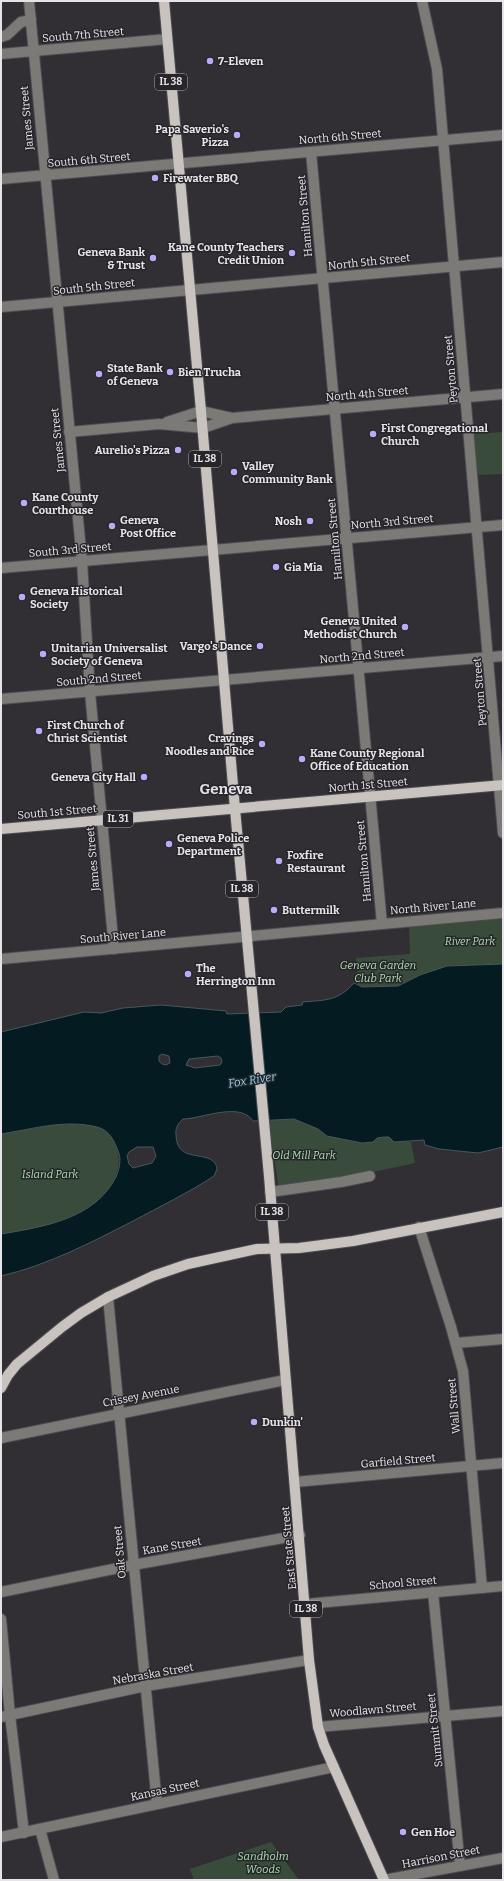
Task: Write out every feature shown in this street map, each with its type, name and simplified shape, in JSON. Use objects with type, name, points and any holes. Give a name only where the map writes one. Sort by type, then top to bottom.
[{"type":"main road","name":"IL 38","points":[[164,1],[203,428],[212,549],[246,937],[275,1249]]},
{"type":"main road","name":"North 1st Street","points":[[235,808],[502,785]]},
{"type":"main road","name":"South 1st Street","points":[[1,829],[235,808]]},
{"type":"main road","points":[[1,1388],[4,1378],[17,1364],[81,1313],[108,1297],[154,1276],[188,1264],[257,1249],[299,1248],[352,1241],[503,1212]]},
{"type":"main road","name":"East State Street","points":[[275,1249],[306,1604],[309,1660],[318,1727],[384,1880]]},
{"type":"street","name":"James Street","points":[[29,1],[56,303],[82,561],[90,692],[114,949]]},
{"type":"street","name":"Peyton Street","points":[[422,1],[435,55],[477,527],[502,785],[499,797],[503,833]]},
{"type":"street","points":[[1,37],[6,35],[21,22],[31,20]]},
{"type":"street","name":"South 7th Street","points":[[1,54],[167,39]]},
{"type":"street","name":"North 6th Street","points":[[179,164],[503,135]]},
{"type":"street","name":"Hamilton Street","points":[[311,152],[382,924]]},
{"type":"street","name":"South 6th Street","points":[[1,179],[179,164]]},
{"type":"street","name":"North 5th Street","points":[[190,289],[323,279],[503,262]]},
{"type":"street","name":"South 5th Street","points":[[1,307],[56,303],[190,289]]},
{"type":"street","name":"North 4th Street","points":[[203,428],[232,418],[503,394]]},
{"type":"street","points":[[159,424],[201,411]]},
{"type":"street","name":"North 4th Street","points":[[201,411],[232,418]]},
{"type":"street","points":[[69,432],[159,424],[203,428]]},
{"type":"street","name":"North 3rd Street","points":[[212,549],[503,525]]},
{"type":"street","name":"South 3rd Street","points":[[1,568],[212,549]]},
{"type":"street","name":"North 2nd Street","points":[[224,680],[503,656]]},
{"type":"street","name":"South 2nd Street","points":[[1,699],[224,680]]},
{"type":"street","name":"North River Lane","points":[[246,937],[503,913]]},
{"type":"street","name":"South River Lane","points":[[1,958],[246,937]]},
{"type":"street","points":[[270,1192],[341,1182],[370,1176]]},
{"type":"street","name":"Wall Street","points":[[419,1227],[456,1343],[463,1371],[482,1588]]},
{"type":"street","name":"Oak Street","points":[[108,1297],[157,1804]]},
{"type":"street","points":[[456,1343],[503,1338]]},
{"type":"street","name":"Crissey Avenue","points":[[1,1438],[119,1412],[286,1380]]},
{"type":"street","name":"Garfield Street","points":[[295,1482],[503,1464]]},
{"type":"street","name":"Kane Street","points":[[1,1592],[133,1565],[300,1535]]},
{"type":"street","name":"School Street","points":[[306,1604],[503,1586]]},
{"type":"street","name":"Summit Street","points":[[433,1592],[460,1866]]},
{"type":"street","points":[[1,1619],[5,1716],[24,1833]]},
{"type":"street","name":"Nebraska Street","points":[[5,1716],[146,1686],[309,1660]]},
{"type":"street","name":"Woodlawn Street","points":[[318,1727],[503,1710]]},
{"type":"street","name":"Kansas Street","points":[[1,1838],[334,1767]]},
{"type":"street","points":[[40,1829],[54,1880]]},
{"type":"street","name":"Harrison Street","points":[[384,1880],[503,1858]]},
{"type":"green space","points":[[503,432],[503,474],[478,475],[473,434]]},
{"type":"green space","name":"River Park","points":[[503,913],[503,964],[447,966],[420,975],[398,986],[362,987],[358,985],[356,958],[410,954],[409,921]]},
{"type":"green space","name":"Old Mill Park","points":[[294,1119],[318,1129],[327,1136],[389,1137],[394,1142],[411,1142],[415,1163],[279,1189],[268,1120]]},
{"type":"green space","name":"Island Park","points":[[65,1123],[99,1127],[111,1136],[118,1152],[119,1161],[118,1169],[112,1185],[107,1193],[94,1205],[73,1217],[49,1225],[1,1234],[1,1134]]},
{"type":"green space","name":"Sandholm Woods","points":[[271,1842],[299,1880],[194,1880],[190,1869]]},
{"type":"water","name":"Fox River","points":[[503,964],[503,1147],[478,1153],[439,1149],[425,1145],[424,1140],[394,1142],[389,1137],[377,1138],[373,1142],[362,1143],[327,1136],[318,1129],[294,1119],[253,1121],[247,1115],[239,1112],[220,1112],[183,1119],[176,1128],[177,1143],[184,1152],[188,1154],[205,1157],[213,1161],[216,1164],[217,1169],[214,1176],[133,1221],[85,1245],[52,1260],[1,1276],[1,1234],[50,1224],[81,1212],[95,1203],[107,1191],[116,1177],[120,1161],[115,1143],[105,1130],[97,1127],[61,1124],[1,1134],[1,1032],[84,1012],[101,1013],[123,1008],[161,1005],[226,1011],[227,1014],[281,1012],[286,1007],[302,1005],[303,1002],[325,1000],[337,996],[343,993],[354,983],[362,987],[398,986],[420,975],[447,966]],"holes":[[[162,1054],[169,1056],[170,1063],[166,1065],[159,1061],[159,1056]],[[218,1056],[221,1058],[222,1062],[220,1065],[195,1068],[186,1065],[189,1059]],[[137,1147],[153,1147],[156,1156],[152,1163],[133,1168],[129,1164],[127,1156],[129,1152]]]},
{"type":"place","name":"7-Eleven","points":[[210,61]]},
{"type":"place","name":"Papa Saverio's Pizza","points":[[237,135]]},
{"type":"place","name":"Firewater BBQ","points":[[155,178]]},
{"type":"place","name":"Kane County Teachers Credit Union","points":[[292,253]]},
{"type":"place","name":"Geneva Bank & Trust","points":[[153,258]]},
{"type":"place","name":"Bien Trucha","points":[[170,372]]},
{"type":"place","name":"State Bank of Geneva","points":[[99,374]]},
{"type":"place","name":"First Congregational Church","points":[[373,434]]},
{"type":"place","name":"Aurelio's Pizza","points":[[178,450]]},
{"type":"place","name":"Valley Community Bank","points":[[234,472]]},
{"type":"place","name":"Kane County Courthouse","points":[[24,503]]},
{"type":"place","name":"Nosh","points":[[310,521]]},
{"type":"place","name":"Geneva Post Office","points":[[112,526]]},
{"type":"place","name":"Gia Mia","points":[[276,567]]},
{"type":"place","name":"Geneva Historical Society","points":[[22,597]]},
{"type":"place","name":"Geneva United Methodist Church","points":[[405,627]]},
{"type":"place","name":"Vargo's Dance","points":[[260,646]]},
{"type":"place","name":"Unitarian Universalist Society of Geneva","points":[[43,654]]},
{"type":"place","name":"First Church of Christ Scientist","points":[[39,731]]},
{"type":"place","name":"Cravings Noodles and Rice","points":[[262,744]]},
{"type":"place","name":"Kane County Regional Office of Education","points":[[302,759]]},
{"type":"place","name":"Geneva City Hall","points":[[144,777]]},
{"type":"place","name":"Geneva Police Department","points":[[169,844]]},
{"type":"place","name":"Foxfire Restaurant","points":[[279,861]]},
{"type":"place","name":"Buttermilk","points":[[274,910]]},
{"type":"place","name":"The Herrington Inn","points":[[188,974]]},
{"type":"place","name":"Dunkin'","points":[[254,1422]]},
{"type":"place","name":"Gen Hoe","points":[[403,1832]]},
{"type":"district","name":"Geneva","points":[[226,789]]},
{"type":"park label","name":"Geneva Garden Club Park","points":[[378,971]]}]
